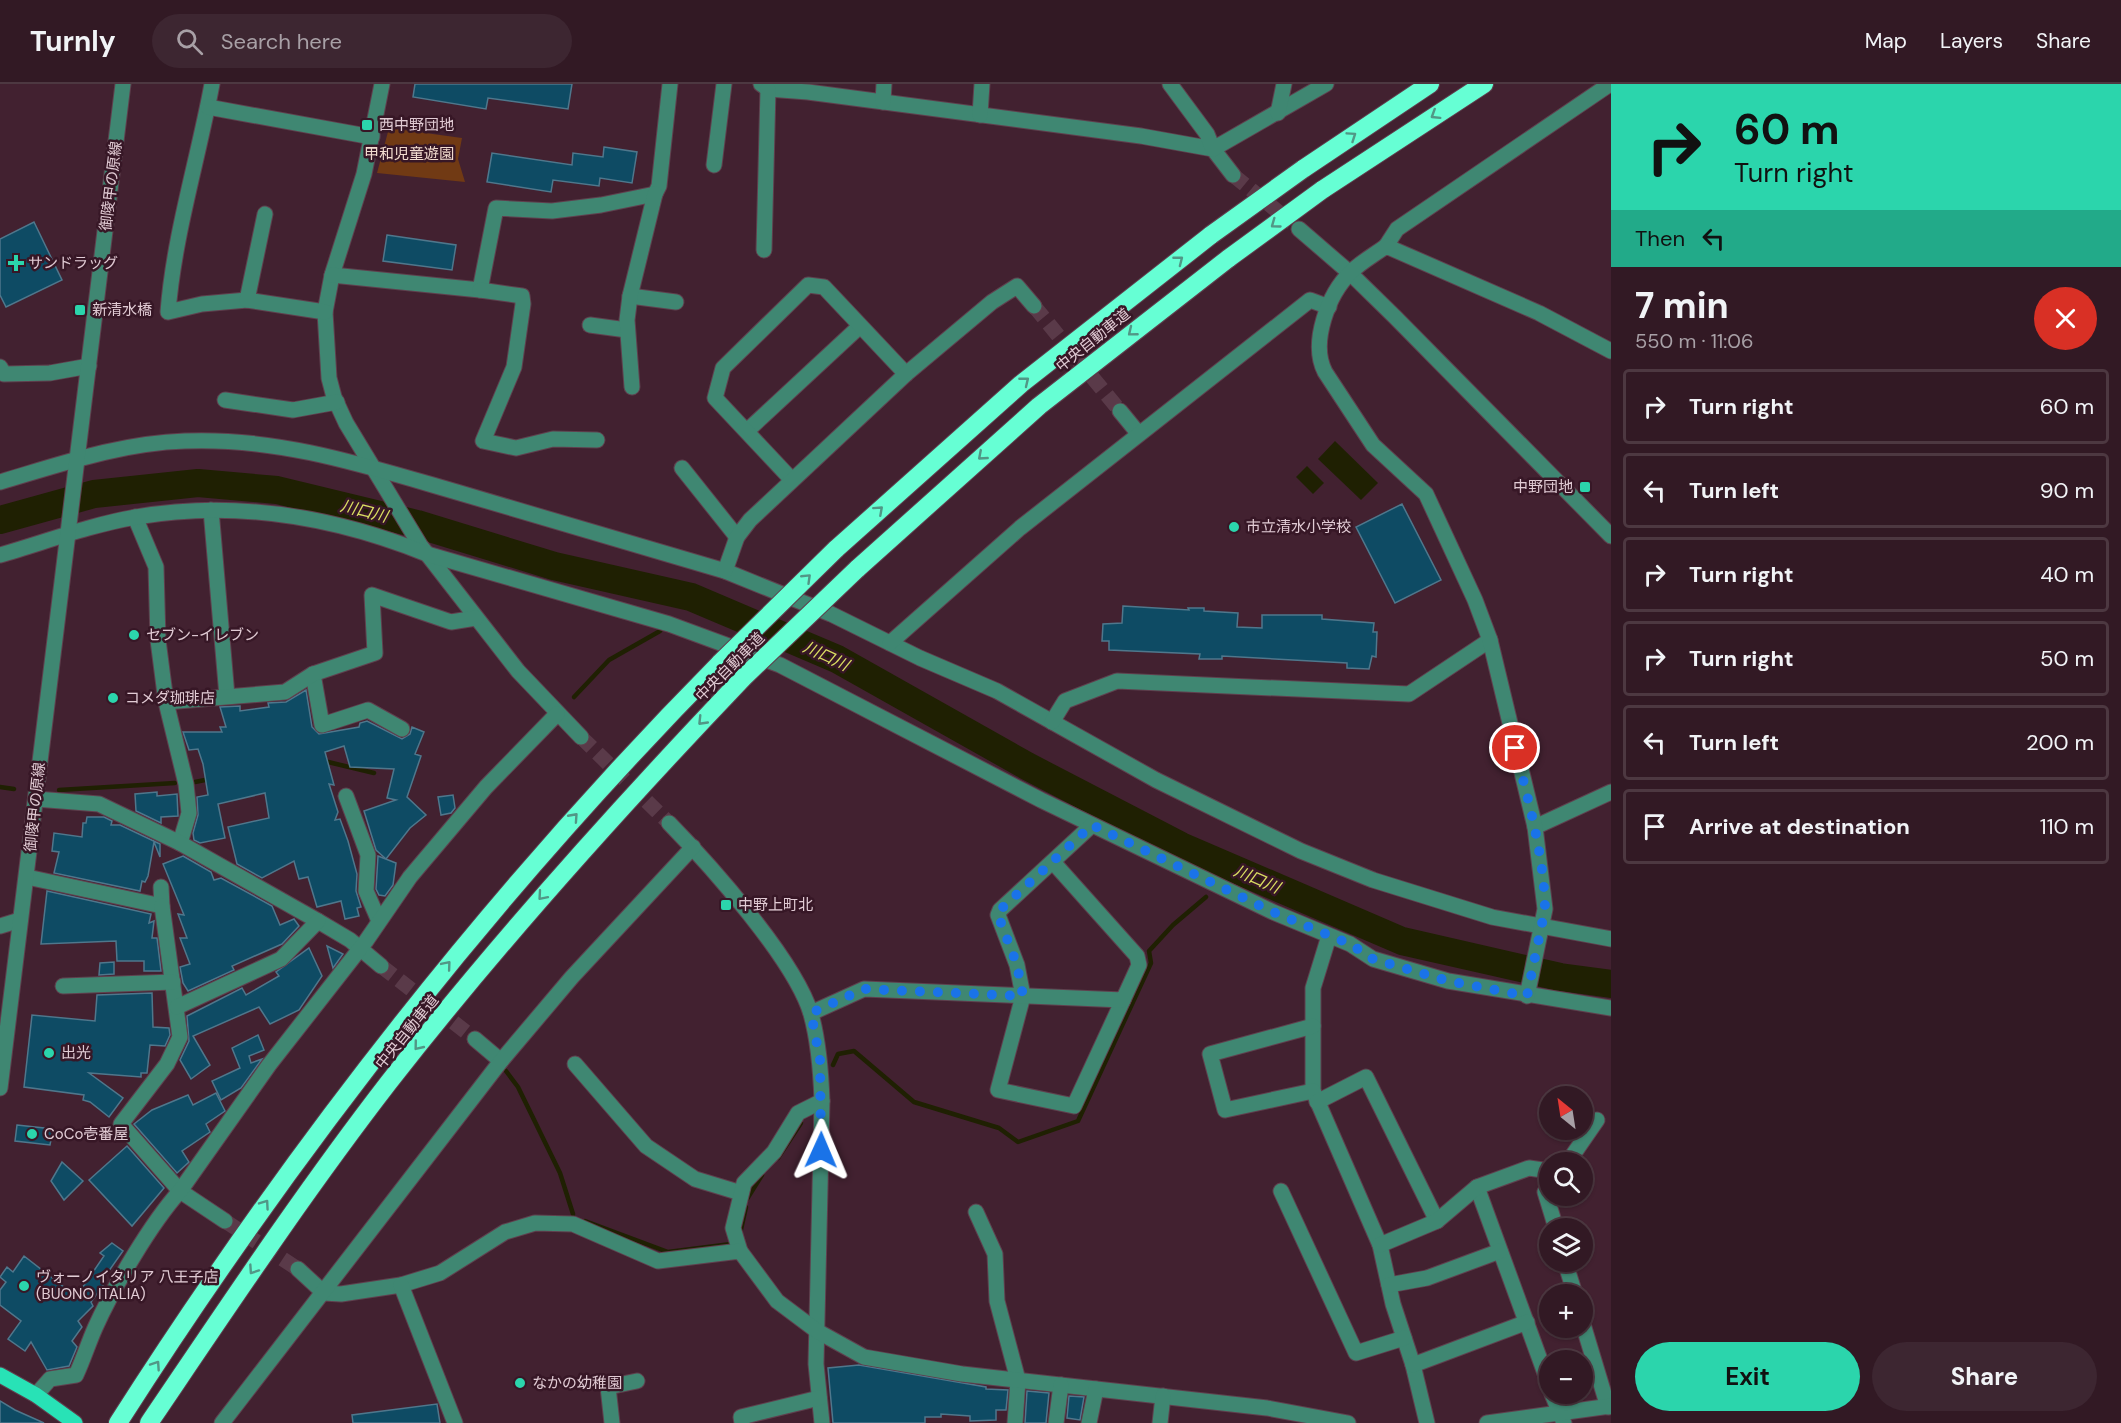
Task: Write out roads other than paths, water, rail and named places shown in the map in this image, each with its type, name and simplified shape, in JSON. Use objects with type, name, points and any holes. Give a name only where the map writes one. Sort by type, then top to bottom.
[{"type":"highway","name":"中央自動車道","points":[[120,1419],[238,1241],[299,1155],[435,980],[573,818],[640,744],[836,549],[1021,384],[1211,236],[1303,169],[1430,84]]},
{"type":"highway","name":"中央自動車道","points":[[149,1423],[262,1256],[389,1083],[586,845],[743,678],[857,569],[1039,406],[1229,258],[1322,190],[1484,84]]},
{"type":"main road","points":[[0,1375],[36,1395],[75,1423]]},
{"type":"street","name":"御陵甲の原線","points":[[0,1088],[123,84]]},
{"type":"street","points":[[212,84],[172,267],[168,312],[214,302],[247,300],[325,312]]},
{"type":"street","points":[[382,84],[364,174],[332,275],[325,312],[329,378],[336,402],[423,550],[476,618],[557,714],[581,737]]},
{"type":"street","points":[[632,387],[632,352],[627,330],[630,296],[655,194],[659,186],[670,84]]},
{"type":"street","points":[[714,165],[724,84]]},
{"type":"street","points":[[883,102],[884,84]]},
{"type":"street","points":[[980,115],[982,84]]},
{"type":"street","points":[[1170,84],[1207,134],[1213,149],[1233,175]]},
{"type":"street","points":[[1278,114],[1284,84]]},
{"type":"street","points":[[764,250],[764,87],[808,88],[883,102],[1141,136],[1213,149],[1278,114],[1326,84]]},
{"type":"street","points":[[1527,993],[1545,896],[1535,827],[1490,640],[1475,600],[1426,494],[1373,445],[1320,361],[1319,345],[1329,307],[1350,273],[1386,246],[1397,229],[1610,84]]},
{"type":"street","points":[[208,107],[372,137]]},
{"type":"street","points":[[480,290],[496,208],[552,211],[601,205],[655,194]]},
{"type":"street","points":[[247,300],[265,214]]},
{"type":"street","points":[[1299,229],[1350,273],[1611,536]]},
{"type":"street","points":[[1386,246],[1539,313],[1611,351]]},
{"type":"street","points":[[332,275],[522,296],[523,304],[514,367],[483,441],[516,448],[553,439],[597,440]]},
{"type":"street","points":[[792,480],[748,430],[715,398],[723,368],[808,285],[824,287],[859,327],[906,374]]},
{"type":"street","points":[[725,571],[737,537],[759,510],[906,374],[992,302],[1017,286],[1034,306]]},
{"type":"street","points":[[630,296],[676,302]]},
{"type":"street","points":[[890,643],[1020,528],[1310,300],[1329,307]]},
{"type":"street","points":[[590,325],[627,330]]},
{"type":"street","points":[[748,430],[859,327]]},
{"type":"street","points":[[1,372],[50,373],[90,366]]},
{"type":"street","points":[[225,400],[293,410],[336,402]]},
{"type":"street","points":[[1120,411],[1138,433]]},
{"type":"street","points":[[0,482],[142,444],[186,441],[225,441],[296,449],[374,470],[725,571],[831,614],[997,691],[1156,780],[1301,851],[1394,887],[1492,917],[1540,929],[1611,939]]},
{"type":"street","points":[[682,468],[737,537]]},
{"type":"street","points":[[0,555],[69,530],[135,518],[211,510],[306,518],[392,540],[669,624],[780,665],[1092,825],[1263,908],[1384,962],[1448,981],[1611,1008]]},
{"type":"street","points":[[211,510],[227,696]]},
{"type":"street","points":[[135,518],[156,567],[158,640],[166,702],[186,784],[189,813],[180,843]]},
{"type":"street","points":[[166,702],[285,692],[313,674],[375,653],[372,595],[452,622],[476,618]]},
{"type":"street","points":[[1052,722],[1065,701],[1117,681],[1409,694],[1490,640]]},
{"type":"street","points":[[313,674],[322,726],[368,710],[402,729]]},
{"type":"street","points":[[36,1395],[50,1379],[76,1375],[95,1328],[116,1288],[166,1206],[180,1191],[269,1065],[361,948],[410,877],[486,787],[557,714]]},
{"type":"street","points":[[1535,827],[1611,792]]},
{"type":"street","points":[[346,796],[368,855],[366,891],[379,921]]},
{"type":"street","points":[[36,799],[99,804],[180,843],[318,921],[361,948],[381,966]]},
{"type":"street","points":[[669,823],[693,847],[790,970],[811,1013],[820,1060],[822,1101],[817,1331],[822,1423]]},
{"type":"street","points":[[1053,862],[1137,956],[1138,965],[1074,1106],[998,1090],[1023,996],[1017,965],[998,915],[1000,910],[1092,825]]},
{"type":"street","points":[[222,1423],[501,1061],[572,976],[693,847]]},
{"type":"street","points":[[27,877],[162,906]]},
{"type":"street","points":[[161,887],[180,1037],[167,1064],[121,1124],[180,1191],[225,1221]]},
{"type":"street","points":[[0,926],[20,920]]},
{"type":"street","points":[[177,1007],[281,959],[318,921]]},
{"type":"street","points":[[1329,936],[1313,988],[1315,1096],[1380,1245],[1427,1423]]},
{"type":"street","points":[[63,986],[173,982]]},
{"type":"street","points":[[811,1013],[864,989],[1123,1000]]},
{"type":"street","points":[[1312,1026],[1210,1054],[1225,1110],[1315,1096],[1366,1077],[1437,1221]]},
{"type":"street","points":[[475,1039],[501,1061]]},
{"type":"street","points":[[574,1064],[646,1146],[695,1179],[741,1193]]},
{"type":"street","points":[[822,1101],[798,1113],[774,1152],[744,1183],[733,1228],[740,1251],[777,1301],[817,1331],[864,1357],[962,1374],[1267,1408],[1348,1423]]},
{"type":"street","points":[[1575,1152],[1597,1120]]},
{"type":"street","points":[[1380,1245],[1437,1221],[1477,1187],[1528,1168],[1539,1170]]},
{"type":"street","points":[[1477,1187],[1539,1356]]},
{"type":"street","points":[[1281,1191],[1356,1353],[1404,1338]]},
{"type":"street","points":[[976,1212],[995,1254],[997,1301],[1018,1380],[1015,1423]]},
{"type":"street","points":[[298,1269],[324,1293],[341,1294],[401,1285],[440,1273],[505,1232],[535,1223],[573,1224],[658,1261],[740,1251]]},
{"type":"street","points":[[1389,1285],[1427,1278],[1500,1251]]},
{"type":"street","points":[[401,1285],[456,1423]]},
{"type":"street","points":[[1413,1365],[1527,1322]]},
{"type":"street","points":[[1487,1423],[1562,1419],[1609,1407],[1587,1338]]},
{"type":"street","points":[[612,1423],[608,1387],[637,1381]]},
{"type":"street","points":[[1056,1423],[1060,1385]]},
{"type":"street","points":[[1089,1423],[1096,1389]]},
{"type":"street","points":[[1160,1423],[1163,1396]]},
{"type":"street","points":[[742,1423],[741,1417],[819,1398]]},
{"type":"street","points":[[1556,1404],[1562,1419]]},
{"type":"waterway","name":"川口川","points":[[0,520],[94,494],[198,483],[277,490],[417,524],[554,566],[691,597],[837,659],[1027,766],[1181,846],[1402,941],[1560,977],[1611,984]]},
{"type":"waterway","points":[[574,697],[609,660],[660,631]]},
{"type":"waterway","points":[[324,761],[374,773]]},
{"type":"waterway","points":[[195,782],[210,779]]},
{"type":"waterway","points":[[59,790],[175,783]]},
{"type":"waterway","points":[[0,787],[14,789]]},
{"type":"waterway","points":[[833,1065],[838,1054],[854,1051],[914,1102],[999,1128],[1018,1142],[1078,1121],[1151,963],[1149,951],[1173,925],[1206,897]]},
{"type":"waterway","points":[[506,1071],[518,1087],[560,1173],[573,1214]]},
{"type":"waterway","points":[[778,1158],[801,1123]]},
{"type":"waterway","points":[[747,1199],[762,1175]]},
{"type":"waterway","points":[[740,1234],[746,1207]]},
{"type":"waterway","points":[[585,1221],[668,1252],[731,1244]]},
{"type":"tunnel","points":[[1233,175],[1292,223]]},
{"type":"tunnel","points":[[1034,306],[1120,411]]},
{"type":"tunnel","points":[[581,737],[669,823]]},
{"type":"tunnel","points":[[381,966],[475,1039]]},
{"type":"tunnel","points":[[225,1221],[298,1269]]},
{"type":"place","name":"西中野団地","points":[[367,125]]},
{"type":"place","name":"サンドラッグ","points":[[16,263]]},
{"type":"place","name":"新清水橋","points":[[80,310]]},
{"type":"place","name":"中野団地","points":[[1585,487]]},
{"type":"place","name":"市立清水小学校","points":[[1234,527]]},
{"type":"place","name":"セブン-イレブン","points":[[134,635]]},
{"type":"place","name":"コメダ珈琲店","points":[[113,698]]},
{"type":"place","name":"中野上町北","points":[[726,905]]},
{"type":"place","name":"出光","points":[[49,1053]]},
{"type":"place","name":"CoCo壱番屋","points":[[32,1134]]},
{"type":"place","name":"ヴォーノイタリア 八王子店 (BUONO ITALIA)","points":[[24,1286]]},
{"type":"place","name":"なかの幼稚園","points":[[520,1383]]},
{"type":"park label","name":"甲和児童遊園","points":[[409,154]]}]
